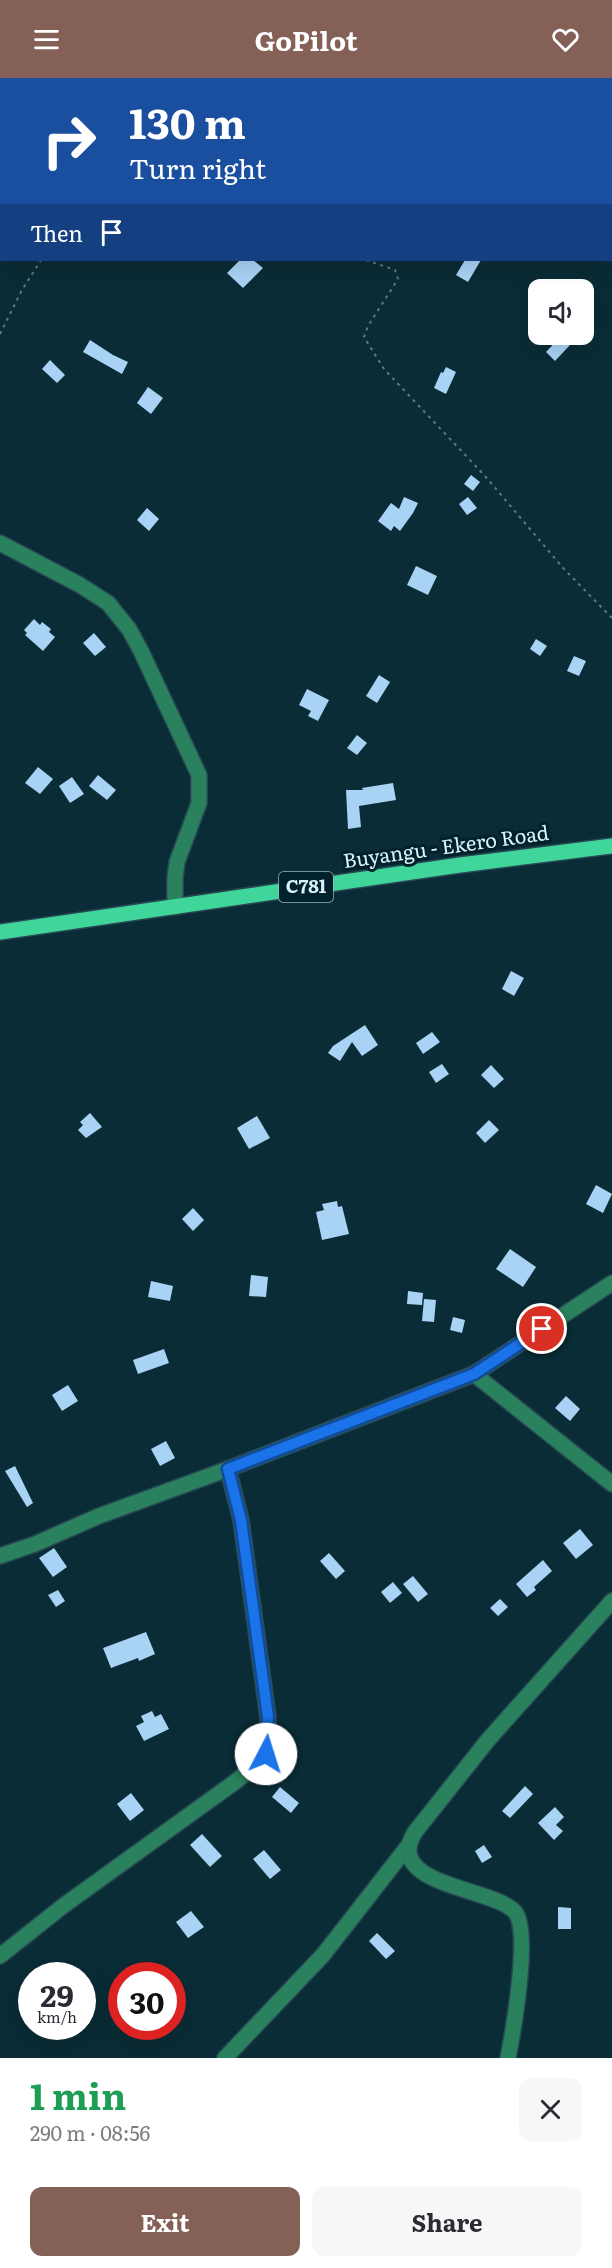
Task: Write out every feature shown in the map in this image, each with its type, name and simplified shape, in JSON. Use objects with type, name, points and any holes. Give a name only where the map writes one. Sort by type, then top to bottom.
[{"type":"main road","name":"Buyangu - Ekero Road","points":[[0,932],[460,865],[612,846]]},
{"type":"street","points":[[0,543],[80,585],[108,603],[129,629],[141,651],[199,775],[199,802],[177,862],[175,907]]},
{"type":"street","points":[[0,1556],[35,1544],[99,1516],[474,1374],[612,1283]]},
{"type":"street","points":[[474,1374],[612,1484]]},
{"type":"street","points":[[0,1956],[63,1906],[235,1782],[266,1754],[268,1717],[241,1520],[228,1469]]},
{"type":"street","points":[[225,2058],[323,1955],[408,1846],[415,1832],[488,1740],[612,1601]]},
{"type":"street","points":[[408,1846],[411,1859],[423,1874],[501,1904],[516,1913],[520,1924],[521,1958],[517,2013],[508,2058]]},
{"type":"path","points":[[0,334],[22,290],[40,261]]},
{"type":"path","points":[[369,261],[395,270],[398,279],[368,326],[364,338],[367,345],[384,369],[485,476],[564,569],[612,618]]},
{"type":"building","points":[[239,261],[254,261],[263,268],[243,288],[227,273]]},
{"type":"building","points":[[464,261],[480,261],[468,282],[456,275]]},
{"type":"building","points":[[90,340],[128,362],[122,374],[83,352]]},
{"type":"building","points":[[553,345],[570,345],[555,361],[546,352]]},
{"type":"building","points":[[50,360],[65,375],[57,383],[42,369]]},
{"type":"building","points":[[446,367],[456,372],[446,394],[434,388],[441,372],[443,373]]},
{"type":"building","points":[[148,387],[163,398],[151,414],[137,403]]},
{"type":"building","points":[[471,475],[480,482],[473,491],[464,484]]},
{"type":"building","points":[[404,497],[418,503],[400,531],[394,526],[391,531],[378,521],[391,503],[399,509]]},
{"type":"building","points":[[468,497],[477,508],[467,515],[459,504]]},
{"type":"building","points":[[147,508],[159,519],[149,531],[137,520]]},
{"type":"building","points":[[416,566],[437,576],[428,595],[407,585]]},
{"type":"building","points":[[34,619],[40,625],[42,622],[51,629],[49,632],[55,637],[43,651],[25,635],[27,633],[24,630]]},
{"type":"building","points":[[94,633],[106,647],[95,656],[83,643]]},
{"type":"building","points":[[536,639],[547,646],[540,656],[530,649]]},
{"type":"building","points":[[574,656],[586,661],[579,676],[567,671]]},
{"type":"building","points":[[379,675],[390,682],[377,703],[366,696]]},
{"type":"building","points":[[307,689],[329,700],[318,721],[308,716],[311,711],[299,705]]},
{"type":"building","points":[[357,735],[367,743],[357,755],[347,748]]},
{"type":"building","points":[[38,767],[53,779],[40,794],[25,783]]},
{"type":"building","points":[[98,775],[116,790],[107,800],[89,786]]},
{"type":"building","points":[[72,777],[84,794],[70,803],[59,786]]},
{"type":"building","points":[[393,783],[396,800],[359,806],[361,827],[348,829],[346,790],[363,790],[362,788]]},
{"type":"building","points":[[511,971],[524,978],[514,996],[502,989]]},
{"type":"building","points":[[365,1025],[378,1045],[362,1056],[352,1042],[340,1061],[328,1053],[333,1046]]},
{"type":"building","points":[[432,1032],[440,1042],[423,1054],[416,1043]]},
{"type":"building","points":[[442,1064],[449,1074],[436,1083],[429,1072]]},
{"type":"building","points":[[491,1065],[504,1079],[494,1088],[481,1075]]},
{"type":"building","points":[[90,1113],[102,1127],[86,1138],[78,1130],[83,1125],[80,1122]]},
{"type":"building","points":[[257,1116],[270,1138],[249,1149],[237,1128]]},
{"type":"building","points":[[489,1120],[499,1130],[485,1143],[476,1133]]},
{"type":"building","points":[[596,1185],[612,1194],[603,1213],[586,1204]]},
{"type":"building","points":[[337,1201],[338,1207],[342,1206],[349,1234],[322,1240],[316,1212],[324,1210],[322,1204]]},
{"type":"building","points":[[193,1208],[204,1220],[193,1231],[182,1219]]},
{"type":"building","points":[[510,1249],[536,1267],[523,1287],[496,1269]]},
{"type":"building","points":[[251,1275],[268,1277],[266,1297],[249,1296]]},
{"type":"building","points":[[151,1281],[173,1286],[170,1301],[148,1297]]},
{"type":"building","points":[[408,1291],[423,1293],[422,1305],[407,1304]]},
{"type":"building","points":[[424,1299],[436,1300],[434,1322],[422,1321]]},
{"type":"building","points":[[453,1317],[465,1320],[462,1333],[450,1330]]},
{"type":"building","points":[[164,1349],[169,1363],[138,1374],[133,1360]]},
{"type":"building","points":[[68,1385],[78,1401],[62,1411],[52,1395]]},
{"type":"building","points":[[566,1396],[580,1409],[570,1421],[555,1408]]},
{"type":"building","points":[[166,1441],[175,1458],[160,1466],[151,1449]]},
{"type":"building","points":[[15,1466],[33,1503],[27,1507],[5,1471]]},
{"type":"building","points":[[580,1529],[593,1545],[576,1559],[563,1543]]},
{"type":"building","points":[[54,1548],[67,1567],[53,1577],[39,1558]]},
{"type":"building","points":[[329,1553],[345,1571],[336,1579],[320,1561]]},
{"type":"building","points":[[543,1560],[552,1571],[534,1587],[536,1590],[527,1597],[516,1584]]},
{"type":"building","points":[[413,1576],[428,1594],[418,1602],[403,1584]]},
{"type":"building","points":[[393,1582],[402,1593],[390,1603],[381,1592]]},
{"type":"building","points":[[58,1590],[65,1601],[56,1607],[48,1595]]},
{"type":"building","points":[[500,1599],[508,1607],[498,1616],[490,1608]]},
{"type":"building","points":[[146,1632],[155,1654],[139,1661],[138,1658],[111,1668],[103,1648]]},
{"type":"building","points":[[152,1711],[155,1717],[161,1714],[169,1729],[144,1741],[136,1726],[144,1722],[141,1716]]},
{"type":"building","points":[[525,1786],[533,1794],[510,1818],[502,1811]]},
{"type":"building","points":[[280,1787],[299,1803],[291,1813],[272,1797]]},
{"type":"building","points":[[131,1793],[144,1810],[130,1821],[117,1804]]},
{"type":"building","points":[[555,1807],[564,1817],[556,1825],[563,1831],[554,1840],[538,1823]]},
{"type":"building","points":[[202,1834],[222,1856],[210,1867],[190,1845]]},
{"type":"building","points":[[484,1845],[492,1857],[482,1863],[475,1851]]},
{"type":"building","points":[[264,1850],[281,1870],[270,1879],[253,1859]]},
{"type":"building","points":[[558,1907],[571,1908],[571,1929],[558,1929]]},
{"type":"building","points":[[191,1911],[204,1927],[188,1938],[176,1922]]},
{"type":"building","points":[[377,1933],[395,1951],[386,1959],[369,1941]]},
{"type":"route","points":[[266,1754],[268,1717],[241,1520],[228,1469],[474,1374],[542,1329]]}]
